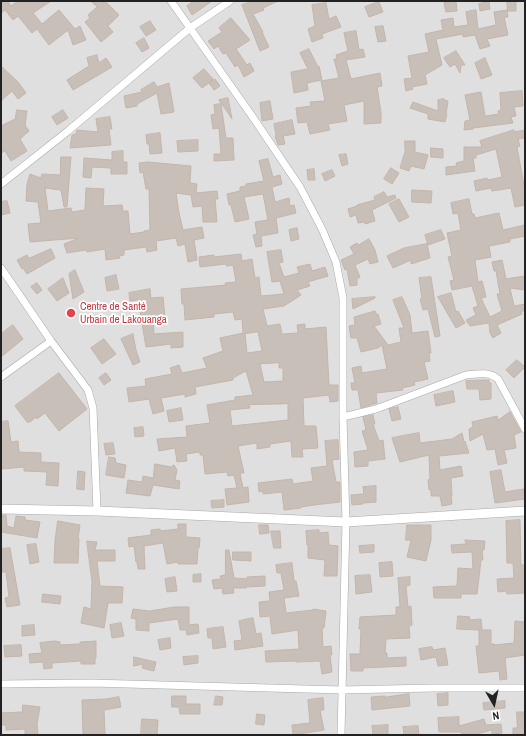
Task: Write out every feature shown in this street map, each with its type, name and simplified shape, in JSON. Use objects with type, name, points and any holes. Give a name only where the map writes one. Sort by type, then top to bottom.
[{"type":"street","points":[[172,1],[300,187],[322,229],[336,262],[343,298],[343,417],[346,522],[341,735]]},
{"type":"street","points":[[1,184],[68,131],[190,28],[230,1]]},
{"type":"street","points":[[1,268],[51,341],[88,390],[93,408],[97,512]]},
{"type":"street","points":[[1,377],[51,341]]},
{"type":"street","points":[[343,417],[376,410],[466,375],[482,374],[493,375],[498,379],[525,429]]},
{"type":"street","points":[[1,509],[346,522],[525,512]]},
{"type":"street","points":[[1,684],[91,683],[341,690],[525,688]]},
{"type":"shaded area","points":[[1,1],[525,1],[525,735],[1,735]]},
{"type":"building","points":[[1,1],[8,1],[11,6],[18,1],[51,1],[33,13],[42,24],[59,10],[75,29],[80,26],[86,40],[73,45],[68,30],[49,45],[37,29],[32,33],[18,16],[13,20],[5,10],[1,13]]},
{"type":"building","points":[[91,1],[105,1],[119,15],[108,26],[113,32],[101,42],[85,22],[90,18],[88,15],[97,7]]},
{"type":"building","points":[[194,1],[212,1],[192,15],[187,6]]},
{"type":"building","points":[[253,1],[278,1],[263,8],[264,10],[253,14],[269,47],[260,51],[242,5]]},
{"type":"building","points":[[507,1],[516,1],[516,11],[508,11]]},
{"type":"building","points":[[379,2],[383,12],[369,17],[365,7]]},
{"type":"building","points":[[456,2],[457,11],[446,12],[444,3]]},
{"type":"building","points":[[489,2],[490,9],[480,11],[479,4]]},
{"type":"building","points":[[326,3],[329,19],[336,16],[341,27],[322,34],[323,38],[312,42],[308,29],[315,26],[312,5]]},
{"type":"building","points":[[476,10],[478,29],[496,25],[494,12],[507,10],[508,17],[504,17],[508,35],[487,39],[490,46],[480,49],[475,35],[463,37],[463,34],[436,39],[442,65],[425,75],[427,84],[412,87],[413,89],[406,91],[404,79],[412,78],[408,56],[429,52],[425,34],[443,30],[441,20],[453,18],[454,27],[468,25],[466,12]]},
{"type":"building","points":[[231,18],[250,40],[236,49],[247,65],[250,63],[254,71],[244,77],[238,65],[235,67],[226,53],[223,54],[218,46],[214,49],[208,41],[222,32],[219,28]]},
{"type":"building","points":[[150,21],[156,30],[146,36],[140,27]]},
{"type":"building","points":[[383,26],[386,41],[378,42],[375,27]]},
{"type":"building","points":[[356,31],[359,50],[363,49],[365,57],[346,60],[351,79],[380,73],[382,86],[377,87],[381,112],[381,123],[364,124],[364,101],[344,105],[347,121],[328,124],[330,130],[310,134],[307,122],[298,123],[296,108],[311,106],[310,102],[325,101],[321,81],[339,78],[334,59],[337,59],[336,55],[348,51],[344,33]]},
{"type":"building","points":[[144,38],[149,48],[142,52],[136,43]]},
{"type":"building","points":[[309,49],[318,67],[319,66],[322,80],[307,83],[308,90],[294,93],[291,72],[308,69],[300,53]]},
{"type":"building","points":[[456,51],[465,65],[461,65],[460,73],[455,64],[450,67],[444,58]]},
{"type":"building","points":[[97,55],[99,63],[106,58],[112,67],[73,90],[67,80],[89,66],[87,58]]},
{"type":"building","points":[[485,58],[492,75],[481,79],[475,63]]},
{"type":"building","points":[[1,66],[18,82],[26,93],[18,99],[12,91],[1,101]]},
{"type":"building","points":[[204,69],[213,79],[202,88],[193,78]]},
{"type":"building","points":[[215,79],[220,86],[214,90],[209,83]]},
{"type":"building","points":[[154,82],[157,87],[169,83],[174,112],[161,114],[157,93],[137,104],[137,106],[126,108],[124,96],[142,92],[141,90]]},
{"type":"building","points":[[522,91],[523,106],[514,107],[516,116],[511,117],[513,123],[464,130],[465,121],[470,120],[465,95],[481,92],[485,116],[499,114],[498,111],[501,110],[500,93]]},
{"type":"building","points":[[228,98],[232,119],[219,100]]},
{"type":"building","points":[[444,99],[448,101],[445,122],[428,119],[428,114],[410,108],[413,102],[438,111],[438,100]]},
{"type":"building","points":[[270,101],[273,119],[262,121],[260,103]]},
{"type":"building","points":[[221,104],[226,138],[233,138],[234,160],[214,161],[214,154],[221,154],[219,128],[213,129],[211,115],[215,114],[214,105]]},
{"type":"building","points":[[17,110],[27,111],[25,125],[29,131],[20,139],[27,151],[11,161],[5,151],[1,153],[1,126],[15,119]]},
{"type":"building","points":[[63,110],[68,118],[57,125],[52,117]]},
{"type":"building","points":[[110,117],[112,129],[109,129],[111,145],[70,148],[72,135],[76,134],[77,130],[98,132],[96,119]]},
{"type":"building","points":[[292,120],[295,134],[283,136],[285,144],[278,145],[275,136],[274,124]]},
{"type":"building","points":[[514,130],[514,132],[525,130],[525,138],[518,139],[520,146],[517,147],[525,191],[525,205],[515,207],[511,188],[492,191],[491,188],[476,191],[474,181],[502,177],[496,149],[476,155],[476,158],[473,158],[475,171],[446,175],[446,167],[457,166],[456,163],[464,161],[464,147],[482,147],[480,141]]},
{"type":"building","points":[[160,133],[162,153],[150,154],[146,135]]},
{"type":"building","points":[[198,140],[198,151],[178,152],[177,141]]},
{"type":"building","points":[[405,141],[415,141],[415,152],[428,155],[424,169],[411,166],[409,171],[400,168],[405,152]]},
{"type":"building","points":[[431,148],[443,149],[443,158],[431,157]]},
{"type":"building","points":[[123,151],[123,162],[127,162],[127,174],[111,174],[111,168],[92,167],[91,178],[83,177],[84,158],[112,160],[112,152]]},
{"type":"building","points":[[346,154],[348,164],[342,166],[339,155]]},
{"type":"building","points":[[61,157],[71,157],[67,207],[64,207],[61,190],[45,188],[48,211],[71,208],[72,212],[85,210],[86,188],[104,189],[103,206],[122,205],[123,211],[128,211],[130,234],[150,230],[149,189],[146,189],[143,172],[140,173],[139,163],[148,162],[191,166],[190,183],[197,184],[196,193],[217,191],[218,199],[215,199],[217,222],[203,222],[202,206],[193,207],[191,195],[176,193],[183,230],[202,227],[204,238],[194,240],[197,260],[188,262],[185,244],[178,246],[176,238],[156,241],[157,250],[147,252],[146,247],[124,250],[124,255],[119,256],[120,258],[106,260],[105,249],[67,253],[64,244],[79,238],[30,242],[28,224],[41,223],[38,202],[26,201],[27,184],[30,174],[41,178],[42,174],[60,175]]},
{"type":"building","points":[[268,159],[273,177],[280,175],[282,184],[272,187],[275,202],[289,198],[290,206],[294,205],[296,213],[276,218],[278,233],[261,236],[262,246],[256,247],[253,235],[257,234],[255,222],[268,220],[263,194],[244,197],[249,219],[235,222],[227,194],[240,191],[240,187],[246,186],[246,184],[264,181],[259,161]]},
{"type":"building","points":[[391,168],[399,173],[392,184],[384,179]]},
{"type":"building","points":[[314,169],[315,180],[308,180],[307,170]]},
{"type":"building","points":[[332,170],[335,176],[325,181],[322,174]]},
{"type":"building","points":[[412,190],[432,191],[431,203],[412,202]]},
{"type":"building","points":[[384,192],[387,197],[395,195],[396,198],[372,210],[375,221],[365,224],[365,222],[358,223],[356,215],[350,217],[348,209],[375,200],[374,197]]},
{"type":"building","points":[[399,199],[409,217],[399,222],[389,204]]},
{"type":"building","points":[[469,199],[472,214],[474,214],[475,218],[499,213],[503,230],[525,225],[525,236],[510,239],[510,242],[489,246],[491,257],[475,260],[478,282],[482,281],[486,297],[481,298],[490,317],[502,311],[497,294],[500,294],[496,271],[494,271],[492,262],[502,260],[506,279],[525,276],[525,290],[510,288],[514,306],[525,304],[525,311],[521,311],[522,314],[497,325],[501,333],[493,338],[490,333],[489,323],[470,326],[466,320],[476,315],[473,308],[478,306],[472,286],[452,290],[450,281],[454,280],[448,257],[452,256],[447,233],[461,230],[458,213],[453,214],[451,203]]},
{"type":"building","points":[[7,201],[10,213],[1,215],[1,202]]},
{"type":"building","points":[[297,228],[299,239],[291,241],[289,230]]},
{"type":"building","points":[[441,230],[445,239],[428,245],[425,235]]},
{"type":"building","points":[[369,239],[375,250],[378,262],[370,264],[368,259],[355,265],[360,277],[357,279],[357,285],[350,286],[347,269],[345,270],[341,260],[354,254],[350,247],[357,243],[358,245]]},
{"type":"building","points":[[427,244],[430,258],[411,264],[411,260],[393,268],[387,256],[404,248]]},
{"type":"building","points":[[51,249],[55,258],[27,274],[17,260],[27,255],[29,258]]},
{"type":"building","points":[[281,250],[283,262],[279,263],[284,277],[299,273],[297,267],[310,264],[312,271],[325,267],[328,276],[308,282],[310,286],[297,290],[301,295],[284,306],[263,309],[267,326],[280,324],[282,334],[298,333],[297,325],[305,324],[305,329],[326,327],[329,385],[338,385],[338,401],[330,402],[329,395],[303,398],[304,426],[316,426],[318,448],[302,449],[303,457],[292,457],[291,441],[270,444],[270,447],[257,449],[257,443],[238,446],[244,473],[240,473],[243,488],[248,487],[249,502],[227,505],[225,489],[237,488],[234,475],[228,476],[227,472],[205,474],[203,455],[200,455],[200,452],[186,454],[187,461],[177,462],[175,448],[159,451],[157,439],[187,437],[186,426],[210,423],[207,405],[235,400],[235,397],[253,395],[246,371],[233,378],[233,380],[195,387],[196,394],[185,397],[185,394],[161,398],[164,411],[153,414],[149,399],[129,402],[127,388],[146,386],[145,379],[172,374],[170,368],[179,365],[182,373],[207,368],[203,358],[223,351],[220,338],[243,333],[242,319],[235,320],[233,312],[214,314],[214,317],[185,320],[181,289],[226,285],[225,283],[236,282],[233,265],[227,266],[226,264],[200,267],[199,257],[241,254],[242,261],[252,259],[255,278],[259,277],[261,296],[284,294],[280,281],[272,282],[267,252]],"holes":[[[258,332],[262,351],[247,353],[245,334]],[[279,363],[279,368],[283,368],[283,381],[264,382],[260,364]],[[288,404],[288,420],[232,426],[230,410],[250,408],[249,405]]]},
{"type":"building","points":[[75,270],[84,292],[73,299],[69,274]]},
{"type":"building","points":[[116,275],[119,289],[107,291],[105,278]]},
{"type":"building","points":[[431,277],[440,336],[435,337],[428,309],[423,310],[420,299],[422,299],[419,278]]},
{"type":"building","points":[[63,278],[69,293],[57,301],[48,289]]},
{"type":"building","points":[[37,283],[42,290],[37,294],[31,287]]},
{"type":"building","points":[[150,289],[151,298],[163,297],[165,317],[153,318],[154,334],[183,332],[183,347],[171,348],[171,344],[146,347],[138,300],[130,301],[129,293]]},
{"type":"building","points":[[451,293],[456,312],[458,311],[465,323],[456,328],[438,297]]},
{"type":"building","points":[[402,297],[410,315],[412,333],[428,331],[431,353],[429,353],[430,361],[424,362],[428,379],[414,382],[415,385],[402,388],[403,390],[376,393],[377,403],[361,408],[358,390],[352,390],[351,383],[355,383],[352,368],[361,366],[362,373],[387,369],[382,345],[378,348],[361,352],[357,338],[351,338],[349,326],[355,325],[354,317],[375,311],[377,315],[378,314],[381,324],[374,326],[388,345],[401,342],[399,328],[404,328],[393,300]]},
{"type":"building","points":[[375,298],[353,309],[352,299]]},
{"type":"building","points":[[13,325],[23,339],[1,357],[1,334]]},
{"type":"building","points":[[133,334],[140,362],[133,365],[121,339]]},
{"type":"building","points":[[104,339],[116,354],[102,364],[91,348]]},
{"type":"building","points":[[517,360],[525,367],[514,378],[506,370]]},
{"type":"building","points":[[59,373],[87,409],[59,431],[45,413],[37,419],[36,417],[30,422],[27,422],[15,406]]},
{"type":"building","points":[[106,373],[111,380],[104,385],[99,378]]},
{"type":"building","points":[[489,380],[489,383],[491,383],[491,399],[480,400],[479,389],[467,389],[466,381]]},
{"type":"building","points":[[453,391],[455,402],[436,406],[434,395]]},
{"type":"building","points":[[398,407],[401,419],[392,421],[389,409]]},
{"type":"building","points":[[181,408],[183,420],[169,422],[167,411]]},
{"type":"building","points":[[510,412],[521,432],[514,435],[516,448],[504,450],[507,463],[498,465],[495,449],[487,450],[483,434],[470,441],[469,429],[473,427],[472,422],[497,416],[498,420]]},
{"type":"building","points":[[373,415],[375,424],[373,424],[379,441],[383,440],[385,459],[368,461],[368,466],[355,467],[354,452],[368,450],[362,431],[366,430],[363,417]]},
{"type":"building","points":[[8,421],[11,442],[18,441],[19,452],[41,453],[41,462],[59,463],[58,486],[46,485],[47,472],[24,471],[24,467],[1,469],[1,422]]},
{"type":"building","points":[[143,427],[144,436],[135,437],[134,428]]},
{"type":"building","points":[[419,433],[420,443],[452,439],[462,433],[469,453],[439,456],[440,470],[461,466],[463,476],[451,478],[452,504],[442,506],[440,496],[431,496],[431,489],[429,490],[428,480],[430,479],[429,455],[400,462],[392,438]]},
{"type":"building","points":[[338,440],[339,459],[332,460],[336,482],[340,482],[340,502],[284,510],[282,492],[263,494],[263,491],[259,492],[258,483],[292,479],[293,484],[313,481],[311,468],[327,466],[325,441]]},
{"type":"building","points":[[113,443],[115,454],[106,455],[104,444]]},
{"type":"building","points":[[109,457],[115,458],[116,463],[126,465],[124,478],[106,475]]},
{"type":"building","points":[[155,464],[171,467],[174,465],[177,470],[175,480],[180,481],[179,489],[153,485],[150,496],[126,493],[128,480],[142,482],[143,476],[153,478]]},
{"type":"building","points":[[501,470],[505,492],[524,489],[525,499],[495,503],[490,472]]},
{"type":"building","points":[[78,471],[85,472],[84,490],[77,489]]},
{"type":"building","points":[[376,486],[376,502],[352,505],[351,495],[364,494],[363,487]]},
{"type":"building","points":[[224,500],[224,507],[212,508],[211,501]]},
{"type":"building","points":[[1,515],[6,515],[7,526],[14,528],[16,516],[25,517],[25,520],[40,522],[37,538],[1,532]]},
{"type":"building","points":[[520,520],[521,565],[525,565],[525,593],[507,594],[506,591],[498,592],[497,579],[514,578],[513,563],[507,563],[506,521]]},
{"type":"building","points":[[58,521],[80,525],[78,539],[78,563],[54,563]]},
{"type":"building","points":[[178,524],[186,524],[186,537],[200,538],[197,564],[178,564],[178,562],[167,564],[163,543],[144,546],[145,569],[138,569],[134,546],[129,547],[128,538],[151,535],[151,530],[160,529],[161,531],[178,529]]},
{"type":"building","points":[[259,525],[268,525],[269,533],[260,534]]},
{"type":"building","points":[[407,525],[431,525],[431,540],[426,561],[407,557],[411,540],[406,540]]},
{"type":"building","points":[[319,530],[319,533],[328,532],[329,545],[338,546],[337,576],[324,576],[325,560],[308,558],[306,531]]},
{"type":"building","points":[[271,531],[280,531],[281,548],[274,548]]},
{"type":"building","points":[[465,540],[485,541],[484,550],[482,550],[483,560],[481,560],[477,594],[461,594],[461,598],[434,598],[433,587],[457,586],[458,568],[473,569],[472,552],[452,553],[451,545],[466,544]]},
{"type":"building","points":[[87,541],[97,542],[95,550],[115,550],[115,561],[97,561],[100,586],[123,587],[122,603],[108,603],[104,628],[81,623],[84,607],[91,609],[92,582]]},
{"type":"building","points":[[36,544],[39,562],[30,564],[27,545]]},
{"type":"building","points":[[374,545],[374,552],[360,553],[359,546]]},
{"type":"building","points":[[10,548],[20,605],[7,607],[5,598],[9,597],[6,572],[2,572],[1,549]]},
{"type":"building","points":[[226,550],[229,550],[234,578],[247,579],[247,577],[265,576],[265,586],[233,588],[234,593],[223,594],[222,588],[214,589],[212,580],[221,579],[220,576],[225,575]]},
{"type":"building","points":[[233,552],[251,552],[251,561],[233,560]]},
{"type":"building","points":[[392,562],[393,576],[380,577],[379,563]]},
{"type":"building","points":[[292,563],[294,581],[296,581],[299,596],[284,598],[286,613],[313,609],[326,611],[324,628],[322,628],[323,647],[331,646],[332,655],[330,655],[332,672],[322,674],[320,661],[266,662],[265,651],[299,649],[298,630],[272,634],[270,616],[260,617],[259,602],[270,601],[269,592],[284,590],[281,573],[277,573],[276,565]]},
{"type":"building","points":[[201,574],[201,582],[193,582],[193,575]]},
{"type":"building","points":[[370,575],[372,592],[356,594],[355,576]]},
{"type":"building","points":[[175,577],[177,591],[167,592],[165,579]]},
{"type":"building","points":[[410,577],[410,585],[406,586],[408,607],[411,606],[412,625],[409,626],[410,638],[386,639],[385,653],[387,653],[387,658],[406,657],[406,666],[363,668],[363,671],[351,671],[350,654],[360,654],[360,617],[396,615],[396,607],[400,607],[398,578]]},
{"type":"building","points":[[43,594],[61,596],[60,604],[42,602]]},
{"type":"building","points":[[175,607],[189,607],[189,625],[198,624],[199,633],[187,635],[186,630],[180,630],[178,619],[149,623],[149,631],[136,630],[136,619],[131,618],[133,609],[149,611]]},
{"type":"building","points":[[458,616],[470,617],[469,620],[481,619],[482,630],[491,630],[491,644],[494,645],[514,643],[515,621],[525,622],[525,655],[505,658],[507,679],[500,680],[499,671],[479,673],[476,646],[479,646],[479,630],[457,629]]},
{"type":"building","points":[[253,618],[256,634],[261,633],[263,646],[235,650],[234,641],[242,640],[239,621]]},
{"type":"building","points":[[121,623],[124,636],[112,638],[110,625]]},
{"type":"building","points":[[34,625],[35,635],[22,636],[22,626]]},
{"type":"building","points":[[223,627],[226,647],[213,649],[212,638],[208,638],[207,629]]},
{"type":"building","points":[[170,638],[171,648],[160,650],[158,640]]},
{"type":"building","points":[[54,641],[60,642],[60,645],[80,644],[80,642],[96,641],[95,664],[81,664],[81,661],[52,663],[52,668],[44,669],[43,662],[30,663],[29,654],[42,653],[40,643]]},
{"type":"building","points":[[21,645],[22,656],[5,657],[4,646]]},
{"type":"building","points":[[432,647],[433,650],[445,648],[448,665],[438,666],[436,657],[421,660],[419,649]]},
{"type":"building","points":[[198,656],[198,663],[184,665],[183,657]]},
{"type":"building","points":[[134,657],[156,662],[154,671],[142,668],[143,664],[134,666]]},
{"type":"building","points":[[448,693],[448,705],[438,706],[437,694]]},
{"type":"building","points":[[409,694],[410,706],[372,710],[371,697]]},
{"type":"building","points":[[172,696],[186,696],[186,704],[200,704],[200,714],[180,714],[179,707],[172,707]]},
{"type":"building","points":[[216,696],[223,697],[222,705],[214,705]]},
{"type":"building","points":[[119,697],[121,707],[104,710],[105,735],[83,735],[82,700]]},
{"type":"building","points":[[323,698],[324,710],[320,710],[324,730],[293,735],[292,725],[310,723],[308,700]]},
{"type":"building","points":[[505,701],[505,708],[484,710],[483,703]]},
{"type":"building","points":[[23,705],[40,707],[37,724],[38,735],[25,735],[25,729],[6,730],[6,725],[2,725],[1,713],[22,712]]},
{"type":"building","points":[[517,712],[525,712],[525,735],[513,735],[513,728],[517,728]]},
{"type":"building","points":[[257,714],[265,715],[264,725],[256,724]]},
{"type":"building","points":[[459,717],[459,726],[484,719],[486,725],[501,724],[502,733],[492,734],[492,730],[473,735],[462,735],[461,732],[439,732],[438,718]]},
{"type":"building","points":[[142,719],[158,720],[157,735],[141,735]]},
{"type":"building","points":[[388,725],[388,735],[373,735],[372,726]]},
{"type":"building","points":[[418,726],[419,735],[404,735],[403,727]]},
{"type":"place","name":"Centre de Santé Urbain de Lakouanga","points":[[71,313]]}]
